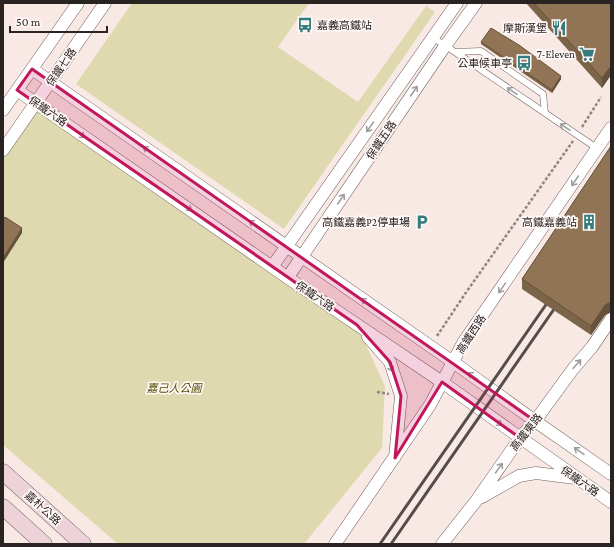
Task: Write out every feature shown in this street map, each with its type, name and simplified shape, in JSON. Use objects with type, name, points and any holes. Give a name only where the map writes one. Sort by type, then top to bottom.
[{"type":"main road","name":"嘉朴公路","points":[[3,472],[83,544]]},
{"type":"main road","points":[[3,507],[44,544]]},
{"type":"street","name":"保鐵七路","points":[[3,110],[78,3]]},
{"type":"street","name":"保鐵七路","points":[[3,150],[105,3]]},
{"type":"street","name":"保鐵五路","points":[[272,267],[457,3]]},
{"type":"street","name":"保鐵五路","points":[[288,277],[450,49],[476,3]]},
{"type":"street","points":[[32,69],[454,362],[611,474]]},
{"type":"street","name":"保鐵六路","points":[[17,90],[272,267],[442,382],[611,502]]},
{"type":"street","name":"高鐵西路","points":[[335,544],[430,405],[463,344],[611,128]]},
{"type":"street","name":"高鐵東路","points":[[442,544],[476,501],[520,438],[535,421],[611,320]]},
{"type":"street","points":[[358,325],[390,362],[401,396],[395,458]]},
{"type":"street","points":[[476,501],[519,476],[536,473],[576,478]]},
{"type":"lane","points":[[432,37],[598,149]]},
{"type":"lane","points":[[450,49],[481,51],[543,94],[545,113]]},
{"type":"path","points":[[432,347],[451,314],[577,135],[601,97]]},
{"type":"path","points":[[377,392],[401,396]]},
{"type":"highlighted area","points":[[32,69],[535,421],[520,438],[442,382],[395,458],[401,396],[390,362],[357,325],[17,90]]},
{"type":"green space","points":[[132,3],[309,3],[278,47],[358,102],[426,6],[435,12],[284,229],[76,84]]},
{"type":"green space","name":"嘉己人公園","points":[[36,103],[358,328],[385,386],[382,448],[304,544],[118,544],[3,445],[3,154]]},
{"type":"building","points":[[534,3],[611,3],[611,66],[602,78]]},
{"type":"building","name":"公車候車亭","points":[[491,28],[519,45],[561,76],[552,90],[481,42]]},
{"type":"building","name":"高鐵嘉義站","points":[[611,146],[611,302],[605,305],[591,326],[522,279]]},
{"type":"building","points":[[5,217],[22,228],[3,258],[3,221]]},
{"type":"railway","points":[[380,544],[552,296]]},
{"type":"railway","points":[[391,544],[559,302]]},
{"type":"place","name":"嘉義高鐵站","points":[[305,25]]},
{"type":"place","name":"摩斯漢堡","points":[[559,28]]},
{"type":"place","name":"7-Eleven","points":[[587,54]]},
{"type":"place","name":"公車候車亭","points":[[524,63]]},
{"type":"place","name":"高鐵嘉義P2停車場","points":[[422,222]]},
{"type":"place","name":"高鐵嘉義站","points":[[589,222]]}]
